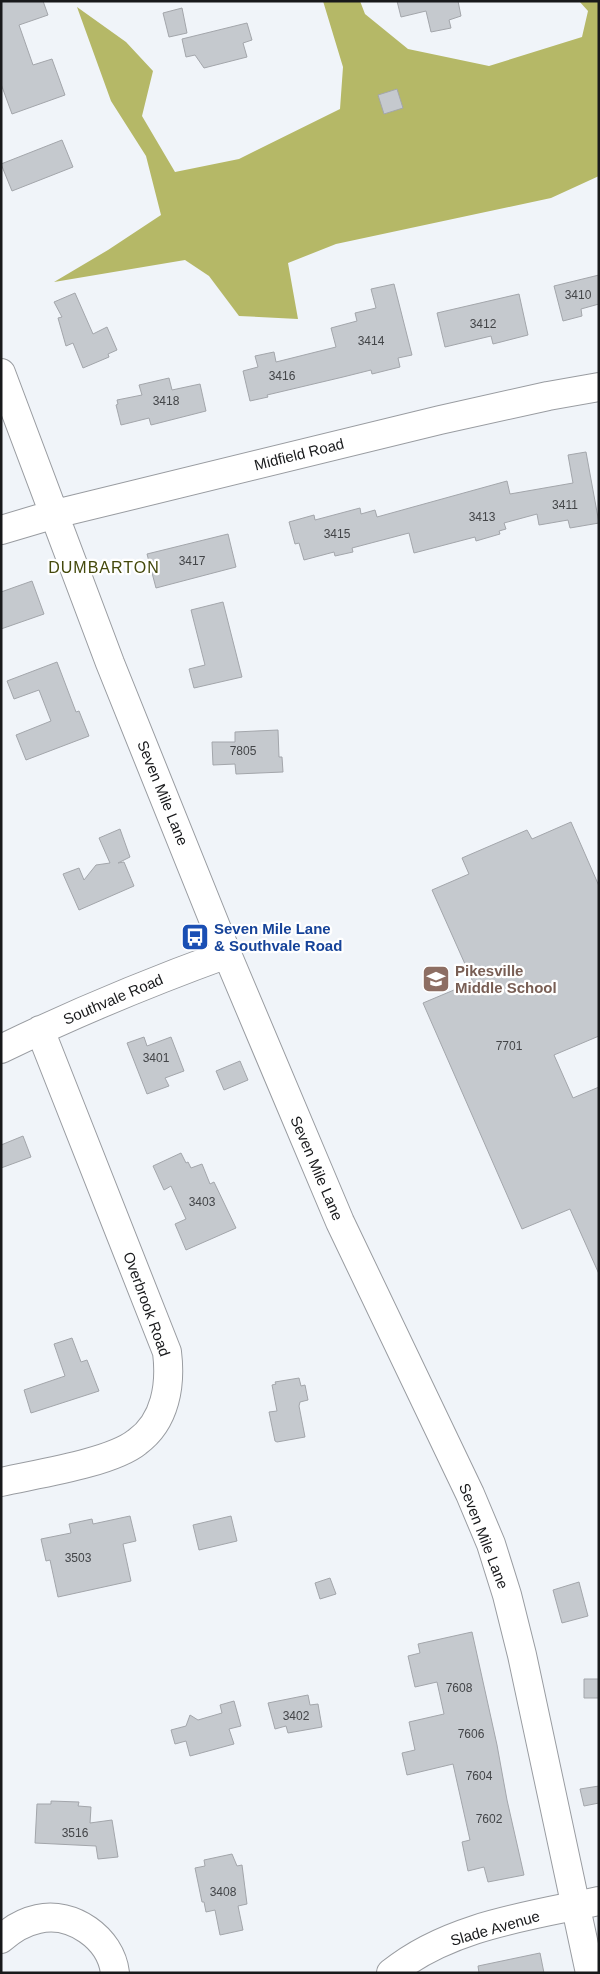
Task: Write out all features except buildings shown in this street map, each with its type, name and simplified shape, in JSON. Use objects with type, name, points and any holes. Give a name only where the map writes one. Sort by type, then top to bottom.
[{"type":"street","name":"Seven Mile Lane","points":[[1,373],[56,514],[110,663],[227,954],[340,1222],[470,1494],[491,1544],[507,1595],[588,1904],[590,1973]]},
{"type":"street","name":"Midfield Road","points":[[1,530],[56,514],[449,418],[548,396],[599,387]]},
{"type":"street","name":"Southvale Road","points":[[1,1049],[40,1030],[176,972],[227,954]]},
{"type":"street","name":"Overbrook Road","points":[[1,1482],[95,1460],[118,1452],[138,1442],[151,1428],[161,1411],[168,1391],[170,1372],[167,1352],[40,1030]]},
{"type":"street","name":"Slade Avenue","points":[[391,1973],[434,1946],[476,1930],[588,1904]]},
{"type":"street","points":[[1,1939],[19,1925],[39,1919],[56,1918],[76,1923],[94,1933],[106,1948],[114,1965],[115,1973]]},
{"type":"green space","points":[[323,1],[360,1],[365,14],[408,49],[489,66],[582,37],[588,11],[579,1],[599,1],[599,176],[551,198],[336,244],[288,263],[298,319],[239,316],[209,276],[185,260],[54,282],[108,250],[161,215],[146,156],[111,101],[77,7],[126,42],[153,71],[142,116],[175,172],[239,159],[340,109],[343,67]]},
{"type":"place","name":"Seven Mile Lane & Southvale Road","points":[[195,937]]},
{"type":"place","name":"Pikesville Middle School","points":[[436,979]]},
{"type":"district","name":"DUMBARTON","points":[[104,567]]}]
